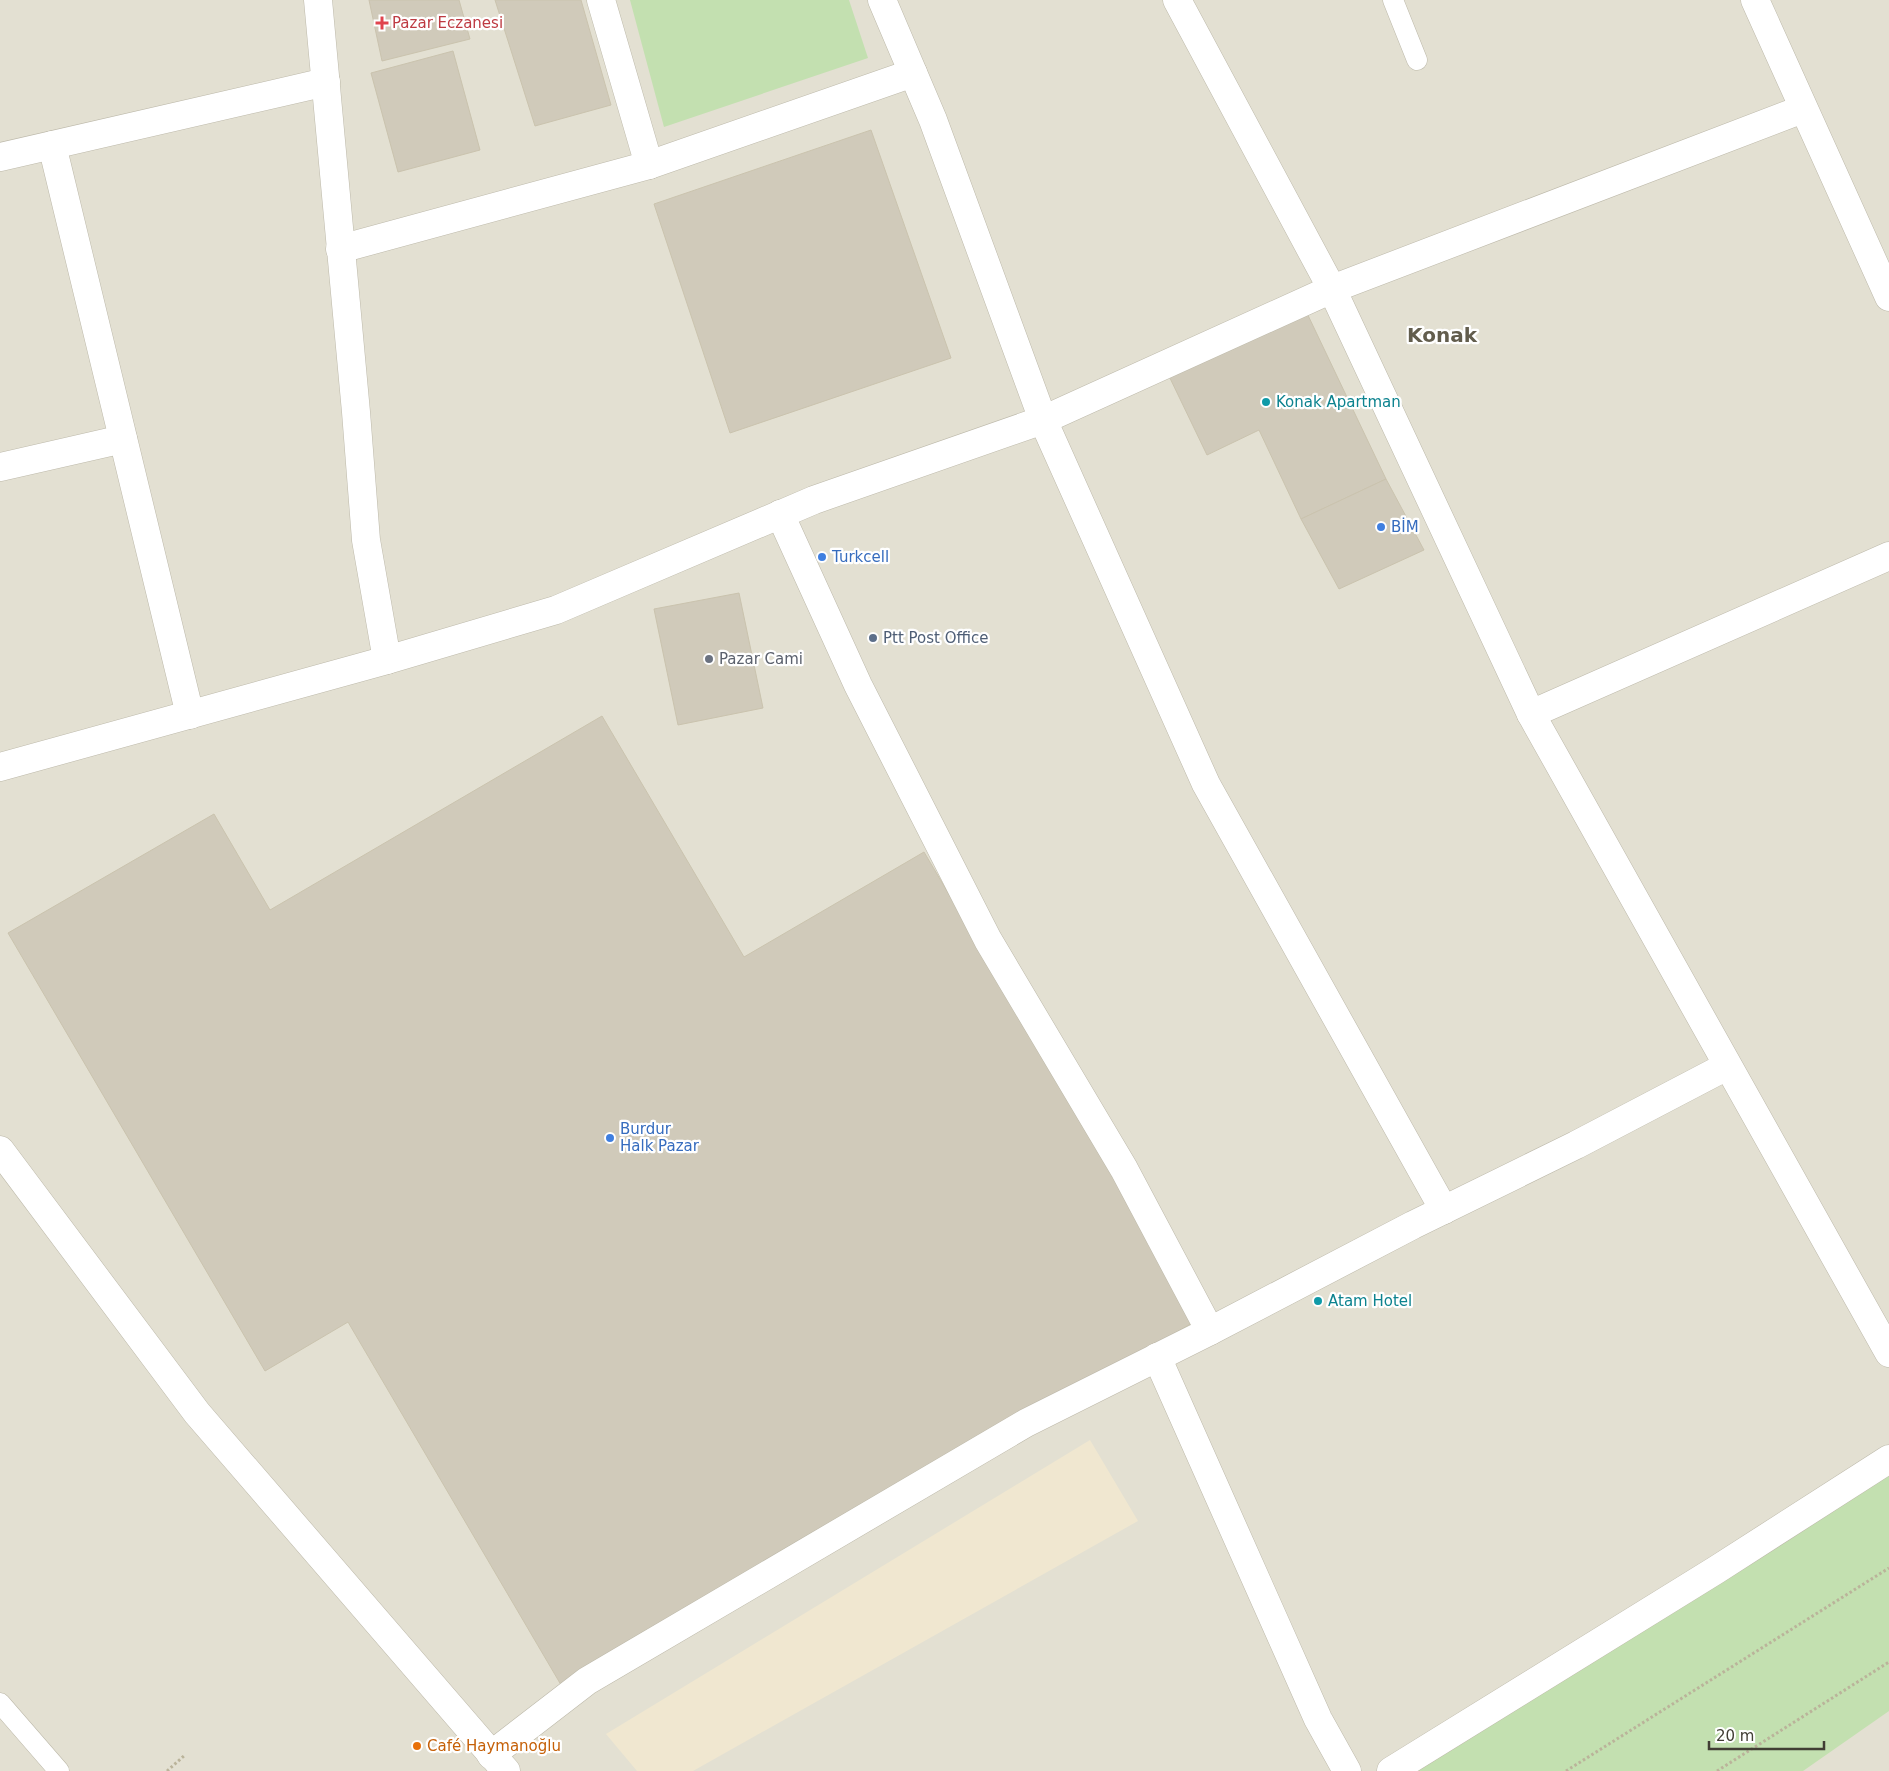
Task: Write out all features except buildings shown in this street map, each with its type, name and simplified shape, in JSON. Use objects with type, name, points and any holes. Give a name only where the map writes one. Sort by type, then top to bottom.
[{"type":"street","points":[[318,0],[366,540],[387,660]]},
{"type":"street","points":[[601,0],[649,165]]},
{"type":"street","points":[[882,0],[933,120],[1043,420],[1206,784],[1444,1210]]},
{"type":"street","points":[[1176,0],[1332,289],[1532,714],[1889,1354]]},
{"type":"street","points":[[1755,0],[1889,297]]},
{"type":"street","points":[[340,249],[649,165],[913,74]]},
{"type":"street","points":[[0,157],[326,82]]},
{"type":"street","points":[[0,767],[387,660],[556,610],[814,500],[1043,420],[1332,289],[1803,109]]},
{"type":"street","points":[[52,145],[190,715]]},
{"type":"street","points":[[0,467],[123,439]]},
{"type":"street","points":[[780,514],[858,685],[988,940],[1124,1169],[1210,1331]]},
{"type":"street","points":[[1532,714],[1889,556]]},
{"type":"street","points":[[0,1150],[197,1413],[498,1763],[587,1680],[1026,1423],[1210,1331],[1444,1210],[1576,1145],[1727,1066]]},
{"type":"street","points":[[1157,1358],[1318,1719],[1347,1771]]},
{"type":"street","points":[[1391,1771],[1716,1570],[1889,1459]]},
{"type":"lane","points":[[1393,0],[1417,60]]},
{"type":"lane","points":[[0,1703],[59,1771]]},
{"type":"path","points":[[1566,1771],[1889,1568]]},
{"type":"path","points":[[1718,1771],[1889,1662]]},
{"type":"path","points":[[167,1771],[185,1756]]},
{"type":"shaded area","points":[[0,0],[1889,0],[1889,1771],[0,1771]]},
{"type":"shaded area","points":[[1090,1440],[1138,1521],[693,1771],[637,1771],[606,1734]]},
{"type":"green space","points":[[630,0],[849,0],[868,58],[664,127]]},
{"type":"green space","points":[[1889,1472],[1889,1711],[1803,1771],[1396,1771]]},
{"type":"place","name":"Pazar Eczanesi","points":[[382,23]]},
{"type":"place","name":"Konak Apartman","points":[[1266,402]]},
{"type":"place","name":"BİM","points":[[1381,527]]},
{"type":"place","name":"Turkcell","points":[[822,557]]},
{"type":"place","name":"Ptt Post Office","points":[[873,638]]},
{"type":"place","name":"Pazar Cami","points":[[709,659]]},
{"type":"place","name":"Burdur Halk Pazar","points":[[610,1138]]},
{"type":"place","name":"Atam Hotel","points":[[1318,1301]]},
{"type":"place","name":"Café Haymanoğlu","points":[[417,1746]]},
{"type":"district","name":"Konak","points":[[1442,335]]}]
